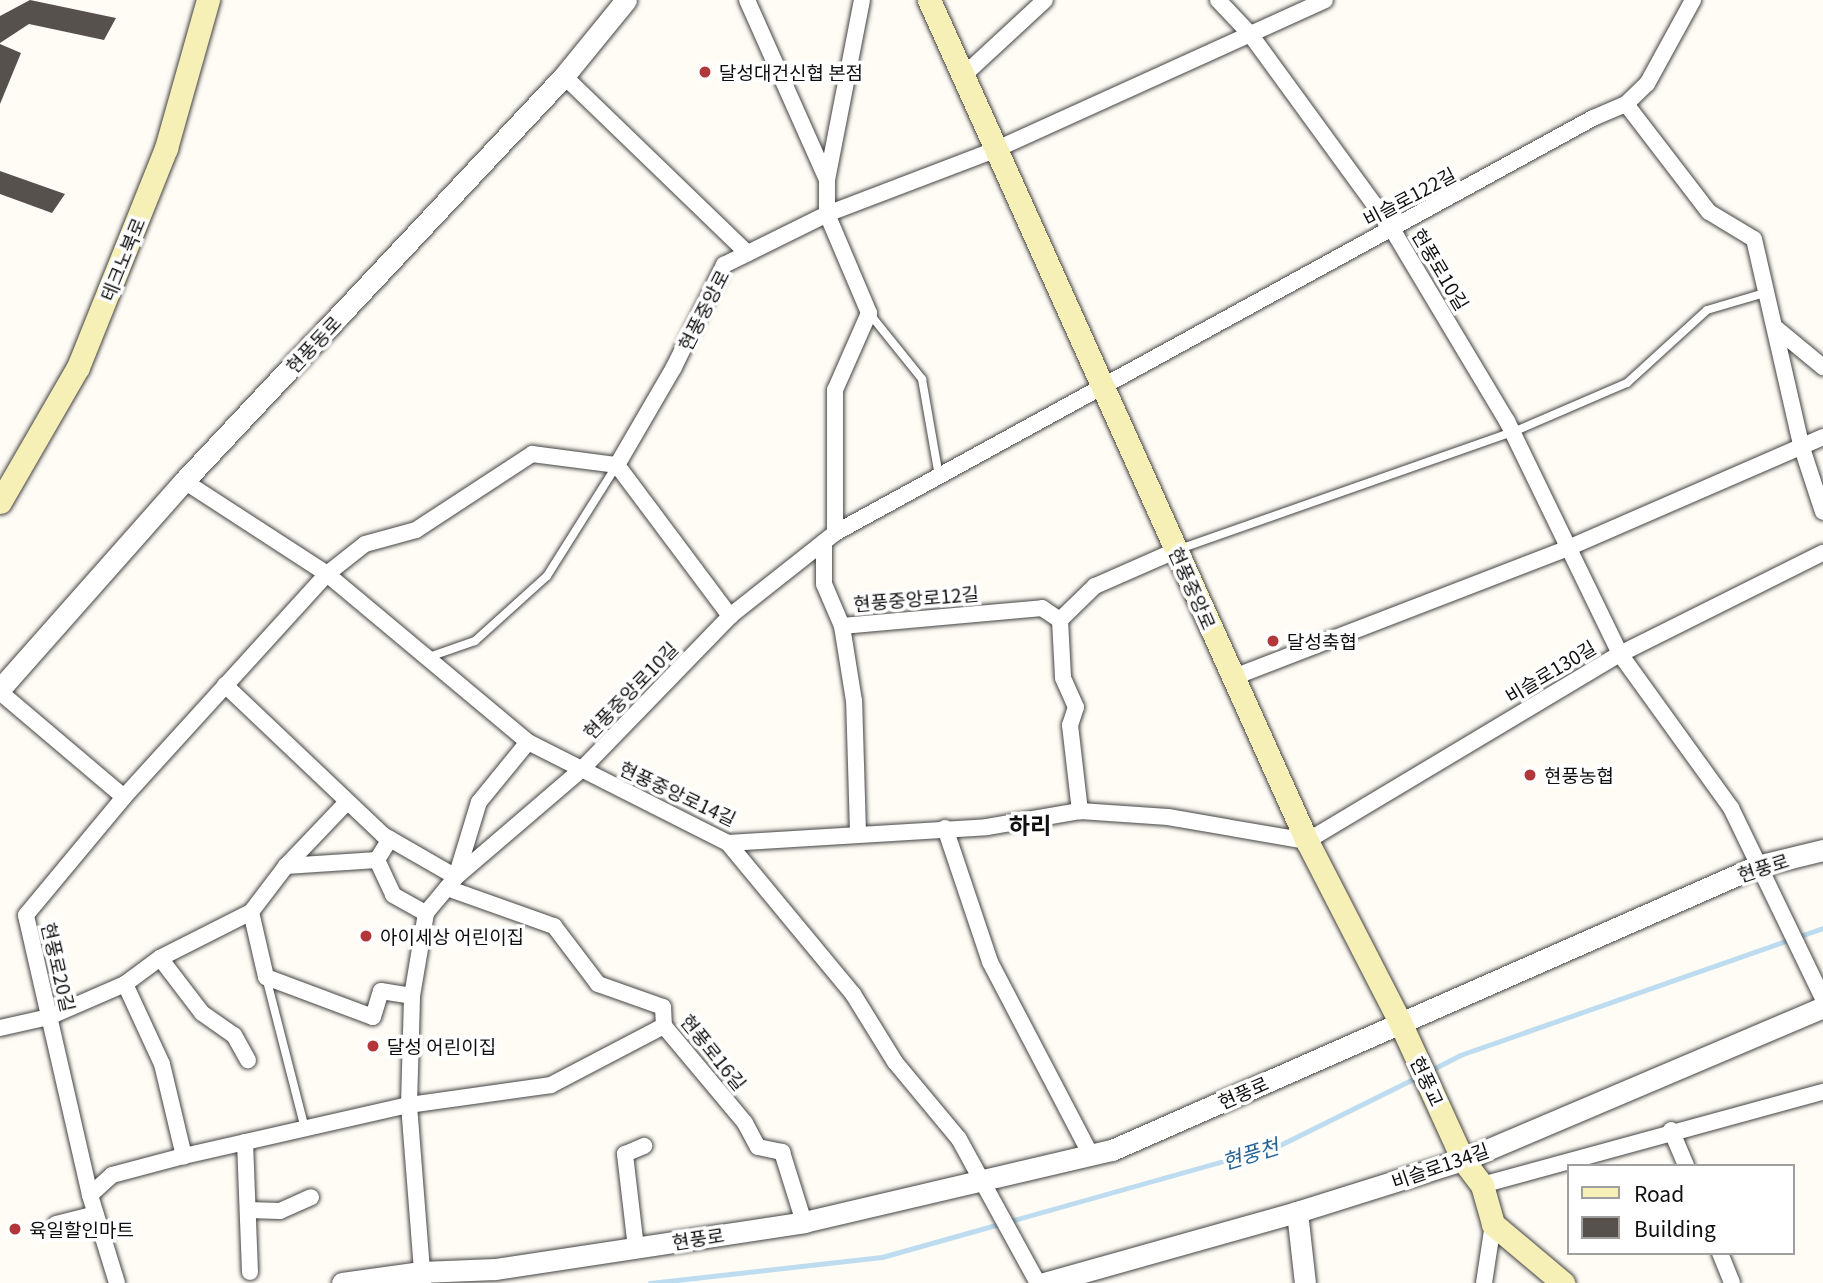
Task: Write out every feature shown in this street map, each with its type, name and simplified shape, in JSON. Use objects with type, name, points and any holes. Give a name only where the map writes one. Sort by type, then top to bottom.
[{"type":"main road","name":"테크노북로","points":[[0,502],[79,367],[166,148],[208,0]]},
{"type":"main road","name":"현풍중앙로","points":[[929,0],[1307,841],[1400,1022]]},
{"type":"main road","name":"현풍교","points":[[1400,1022],[1459,1150]]},
{"type":"main road","points":[[1459,1150],[1482,1185],[1493,1224],[1563,1283]]},
{"type":"street","name":"현풍동로","points":[[124,797],[0,690],[184,481],[564,76],[626,0]]},
{"type":"street","points":[[747,0],[827,180]]},
{"type":"street","points":[[842,626],[824,584],[830,538],[835,390],[869,313],[827,214],[827,180],[862,0]]},
{"type":"street","points":[[964,75],[1045,0]]},
{"type":"street","name":"현풍로10길","points":[[1218,0],[1251,34],[1392,229],[1513,432],[1620,654],[1731,808],[1823,998]]},
{"type":"street","points":[[997,149],[1325,0]]},
{"type":"street","name":"비슬로122길","points":[[1102,384],[1392,229],[1592,118],[1626,104],[1647,84],[1693,0]]},
{"type":"street","points":[[564,76],[747,253]]},
{"type":"street","points":[[1626,104],[1709,212],[1754,239],[1777,329],[1802,448],[1823,512]]},
{"type":"street","name":"현풍중앙로","points":[[617,465],[674,367],[724,265],[827,214],[997,149]]},
{"type":"street","points":[[1777,329],[1823,367]]},
{"type":"street","name":"현풍중앙로10길","points":[[426,913],[451,882],[581,770],[730,616],[830,538],[940,480],[1102,384]]},
{"type":"street","points":[[1234,677],[1569,548],[1823,437]]},
{"type":"street","points":[[225,685],[327,574],[365,544],[416,530],[532,454],[617,465],[730,616]]},
{"type":"street","name":"현풍중앙로14길","points":[[184,481],[327,574],[528,742],[728,843],[858,832],[987,827],[1080,811],[1168,817],[1307,841]]},
{"type":"street","points":[[1080,811],[1070,725],[1076,707],[1063,678],[1060,620],[1095,586],[1177,550]]},
{"type":"street","name":"비슬로130길","points":[[1307,841],[1620,654],[1823,552]]},
{"type":"street","name":"현풍중앙로12길","points":[[858,832],[854,701],[842,626],[1042,608],[1060,620]]},
{"type":"street","name":"현풍로20길","points":[[117,1283],[90,1195],[26,915],[124,797],[225,685]]},
{"type":"street","name":"현풍로16길","points":[[225,685],[347,802],[390,839],[451,882],[554,926],[598,984],[663,1007],[664,1026],[745,1123],[758,1147],[782,1152],[804,1222]]},
{"type":"street","name":"현풍중앙로10길","points":[[451,882],[479,802],[528,742]]},
{"type":"street","points":[[0,1028],[49,1017],[125,984],[160,958],[251,912],[286,866],[347,802]]},
{"type":"street","points":[[945,828],[990,962],[1091,1155]]},
{"type":"street","points":[[377,860],[390,839]]},
{"type":"street","points":[[728,843],[853,994],[895,1062],[959,1139],[1038,1283]]},
{"type":"street","name":"현풍로","points":[[342,1283],[495,1269],[804,1222],[1112,1150],[1757,866],[1823,849]]},
{"type":"street","points":[[286,866],[377,860]]},
{"type":"street","points":[[377,860],[393,895],[426,913],[412,996],[409,1105],[422,1277]]},
{"type":"street","points":[[251,912],[266,978],[344,1002],[373,1017],[381,991],[412,996]]},
{"type":"street","points":[[160,958],[202,1013],[234,1035],[248,1060]]},
{"type":"street","points":[[125,984],[162,1064],[184,1156]]},
{"type":"street","name":"비슬로134길","points":[[1044,1283],[1297,1212],[1823,1007]]},
{"type":"street","points":[[90,1195],[112,1175],[184,1156],[409,1105],[551,1085],[664,1026]]},
{"type":"street","points":[[1482,1185],[1671,1130],[1823,1091]]},
{"type":"street","points":[[1671,1130],[1685,1164]]},
{"type":"street","points":[[245,1142],[250,1272]]},
{"type":"street","points":[[636,1248],[625,1154],[644,1146]]},
{"type":"street","points":[[248,1210],[280,1211],[311,1197]]},
{"type":"street","points":[[1297,1212],[1305,1283]]},
{"type":"street","points":[[56,1224],[96,1214]]},
{"type":"street","points":[[1484,1283],[1493,1224]]},
{"type":"street","points":[[1721,1255],[1732,1283]]},
{"type":"lane","points":[[1177,550],[1513,432],[1627,383],[1707,310],[1768,292]]},
{"type":"lane","points":[[869,313],[922,379],[940,480]]},
{"type":"lane","points":[[427,658],[475,641],[547,576],[617,465]]},
{"type":"lane","points":[[266,978],[305,1129]]},
{"type":"building","points":[[30,0],[116,18],[104,40],[29,24],[0,43],[0,16]]},
{"type":"building","points":[[0,44],[21,53],[0,104]]},
{"type":"building","points":[[0,171],[65,194],[52,213],[0,194]]},
{"type":"waterway","name":"현풍천","points":[[1427,1072],[1460,1055],[1823,928]]},
{"type":"waterway","name":"현풍천","points":[[650,1283],[882,1257],[1278,1146],[1419,1076]]},
{"type":"place","name":"달성대건신협 본점","points":[[705,72]]},
{"type":"place","name":"달성축협","points":[[1273,641]]},
{"type":"place","name":"현풍농협","points":[[1530,775]]},
{"type":"place","name":"아이세상 어린이집","points":[[366,936]]},
{"type":"place","name":"달성 어린이집","points":[[373,1046]]},
{"type":"place","name":"육일할인마트","points":[[15,1229]]},
{"type":"district","name":"하리","points":[[1030,824]]}]
